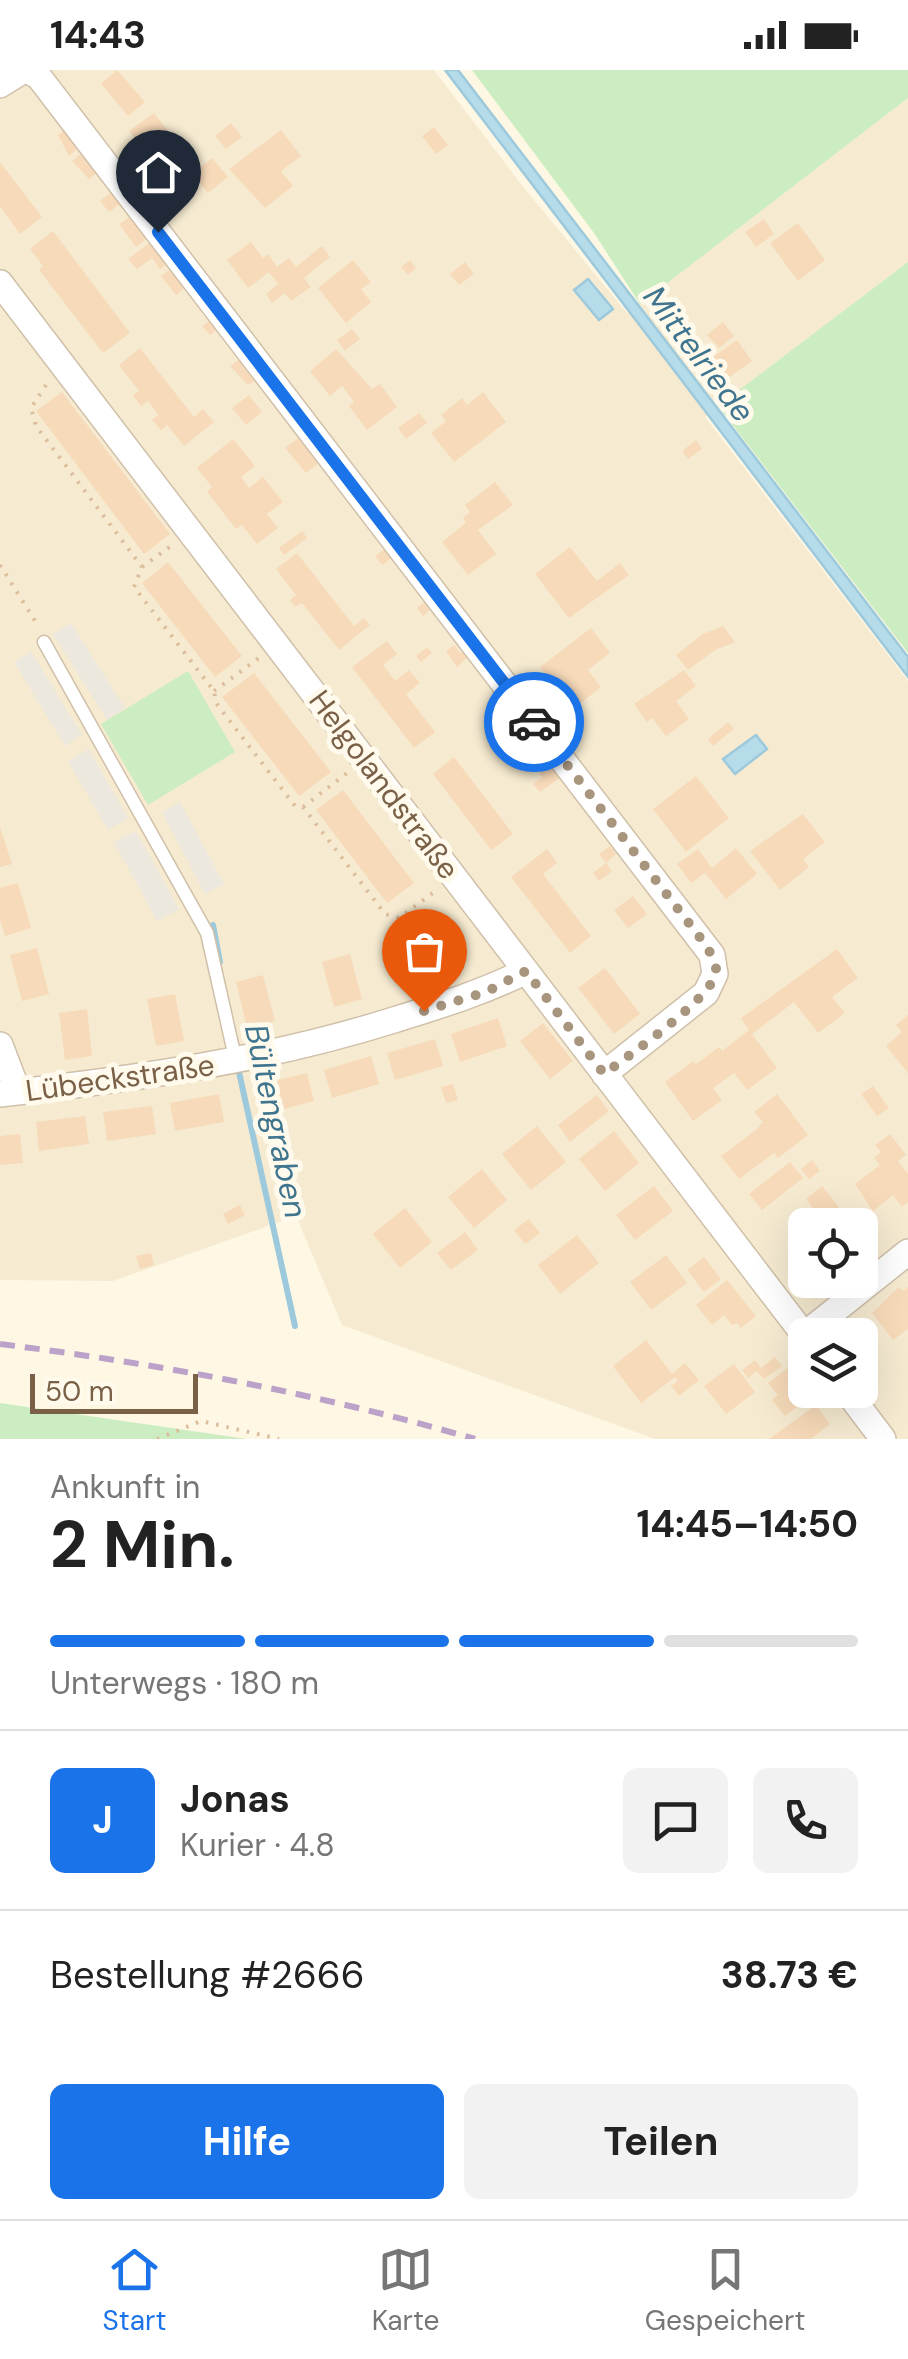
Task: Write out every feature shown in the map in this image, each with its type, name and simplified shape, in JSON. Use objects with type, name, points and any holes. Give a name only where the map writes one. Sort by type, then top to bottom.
[{"type":"street","points":[[0,85],[25,70],[39,77],[712,955],[716,974],[706,992],[604,1074]]},
{"type":"street","name":"Helgolandstraße","points":[[0,284],[790,1318]]},
{"type":"street","name":"Lübeckstraße","points":[[9,1093],[236,1062],[363,1030],[486,992],[526,971]]},
{"type":"street","points":[[0,1045],[9,1093]]},
{"type":"street","name":"Helgolandstraße","points":[[826,1318],[908,1252]]},
{"type":"street","points":[[860,1408],[884,1439]]},
{"type":"lane","points":[[44,642],[208,933],[236,1062]]},
{"type":"path","points":[[66,371],[43,387],[31,408],[36,426],[142,567]]},
{"type":"path","points":[[190,532],[142,567],[134,587],[214,691],[216,703],[295,806],[303,806],[364,760]]},
{"type":"path","points":[[0,564],[43,633],[44,642]]},
{"type":"path","points":[[214,691],[276,645]]},
{"type":"path","points":[[303,806],[385,914],[399,918],[454,878]]},
{"type":"path","points":[[157,1439],[201,1421],[278,1439]]},
{"type":"shaded area","points":[[0,70],[434,70],[627,313],[908,98],[908,262],[705,417],[908,681],[908,1439],[655,1439],[342,1325],[296,1216],[113,1281],[0,1280]]},
{"type":"shaded area","points":[[71,623],[125,708],[107,720],[53,634]]},
{"type":"shaded area","points":[[31,651],[82,735],[65,746],[14,662]]},
{"type":"shaded area","points":[[89,749],[128,818],[108,830],[68,761]]},
{"type":"shaded area","points":[[180,802],[224,884],[205,894],[162,812]]},
{"type":"shaded area","points":[[136,831],[179,909],[157,921],[114,842]]},
{"type":"green space","points":[[472,70],[908,70],[908,98],[640,304],[594,233]]},
{"type":"green space","points":[[908,262],[908,653],[718,406]]},
{"type":"green space","points":[[188,671],[235,752],[148,805],[101,724]]},
{"type":"green space","points":[[0,1403],[247,1439],[0,1439]]},
{"type":"water","points":[[445,70],[458,70],[908,657],[908,677]]},
{"type":"water","points":[[588,279],[613,309],[599,320],[574,290]]},
{"type":"water","points":[[756,735],[767,749],[735,774],[723,759]]},
{"type":"building","points":[[117,70],[145,102],[128,116],[101,84]]},
{"type":"building","points":[[154,113],[174,139],[150,158],[129,131]]},
{"type":"building","points":[[231,123],[242,137],[226,149],[215,136]]},
{"type":"building","points":[[434,127],[448,145],[436,154],[422,136]]},
{"type":"building","points":[[67,128],[81,146],[69,156],[58,135]]},
{"type":"building","points":[[281,130],[301,156],[281,171],[293,186],[265,208],[229,169]]},
{"type":"building","points":[[84,151],[99,171],[89,179],[72,161]]},
{"type":"building","points":[[212,158],[228,177],[208,193],[192,174]]},
{"type":"building","points":[[0,162],[42,217],[20,234],[0,206]]},
{"type":"building","points":[[114,190],[123,202],[109,212],[100,201]]},
{"type":"building","points":[[133,215],[149,237],[136,247],[119,224]]},
{"type":"building","points":[[764,219],[774,234],[756,247],[745,232]]},
{"type":"building","points":[[798,223],[825,260],[798,281],[770,243]]},
{"type":"building","points":[[53,231],[130,333],[103,353],[39,270],[43,266],[30,249]]},
{"type":"building","points":[[152,241],[169,263],[160,269],[152,258],[137,269],[128,259]]},
{"type":"building","points":[[251,242],[263,258],[268,254],[277,267],[289,258],[296,267],[322,246],[330,257],[304,278],[311,287],[291,301],[285,293],[272,303],[266,294],[278,284],[269,272],[248,288],[227,260]]},
{"type":"building","points":[[353,260],[371,282],[361,289],[371,302],[346,323],[318,288]]},
{"type":"building","points":[[410,260],[416,268],[408,275],[401,267]]},
{"type":"building","points":[[465,262],[474,274],[459,285],[450,274]]},
{"type":"building","points":[[173,268],[184,288],[176,295],[161,276]]},
{"type":"building","points":[[211,320],[218,329],[210,335],[202,326]]},
{"type":"building","points":[[723,322],[734,336],[719,348],[707,335]]},
{"type":"building","points":[[352,329],[360,339],[345,351],[337,340]]},
{"type":"building","points":[[737,340],[752,361],[725,380],[710,359]]},
{"type":"building","points":[[140,348],[194,417],[203,409],[214,422],[184,446],[167,425],[161,430],[152,420],[158,415],[148,401],[141,406],[133,396],[139,391],[119,365]]},
{"type":"building","points":[[336,349],[372,389],[380,384],[397,407],[367,430],[349,406],[354,402],[342,386],[330,396],[310,371]]},
{"type":"building","points":[[241,358],[257,379],[248,385],[230,366]]},
{"type":"building","points":[[62,392],[170,534],[144,554],[36,411]]},
{"type":"building","points":[[483,392],[506,422],[454,462],[431,433],[446,421],[441,415],[462,398],[467,405]]},
{"type":"building","points":[[249,395],[262,412],[246,425],[232,408]]},
{"type":"building","points":[[419,413],[427,423],[406,439],[398,428]]},
{"type":"building","points":[[301,436],[321,461],[306,473],[285,448]]},
{"type":"building","points":[[233,439],[255,466],[241,477],[249,488],[263,477],[283,502],[267,514],[278,528],[257,544],[242,525],[236,529],[207,492],[212,487],[197,468]]},
{"type":"building","points":[[696,440],[702,449],[688,459],[682,451]]},
{"type":"building","points":[[495,482],[513,505],[478,530],[496,554],[468,575],[442,542],[466,523],[463,518],[470,512],[465,505]]},
{"type":"building","points":[[302,531],[307,538],[284,555],[279,548]]},
{"type":"building","points":[[570,547],[597,581],[620,563],[629,575],[569,618],[535,574]]},
{"type":"building","points":[[386,548],[393,557],[382,565],[375,556]]},
{"type":"building","points":[[297,553],[354,626],[364,618],[370,625],[339,650],[302,603],[295,607],[290,600],[296,595],[276,569]]},
{"type":"building","points":[[168,562],[242,656],[215,677],[142,583]]},
{"type":"building","points":[[424,602],[430,610],[423,616],[417,608]]},
{"type":"building","points":[[723,626],[735,642],[715,650],[688,670],[676,655],[703,634]]},
{"type":"building","points":[[591,628],[610,653],[588,670],[601,687],[573,709],[540,667]]},
{"type":"building","points":[[387,641],[397,654],[383,665],[395,681],[409,670],[420,683],[406,694],[435,732],[414,748],[352,667]]},
{"type":"building","points":[[454,645],[460,653],[465,649],[470,655],[457,667],[446,651]]},
{"type":"building","points":[[427,647],[432,653],[421,662],[416,656]]},
{"type":"building","points":[[684,670],[696,686],[676,701],[689,719],[666,736],[652,718],[647,722],[634,704]]},
{"type":"building","points":[[254,673],[331,772],[299,796],[222,697]]},
{"type":"building","points":[[517,717],[523,726],[513,734],[506,724]]},
{"type":"building","points":[[728,722],[734,729],[713,746],[708,739]]},
{"type":"building","points":[[454,757],[513,834],[491,850],[433,774]]},
{"type":"building","points":[[552,765],[561,777],[540,792],[533,784]]},
{"type":"building","points":[[696,776],[729,818],[686,852],[653,809]]},
{"type":"building","points":[[343,790],[414,883],[387,903],[316,810]]},
{"type":"building","points":[[803,814],[825,842],[803,859],[809,867],[780,890],[750,851]]},
{"type":"building","points":[[0,827],[12,864],[0,867]]},
{"type":"building","points":[[610,846],[616,854],[606,863],[599,854]]},
{"type":"building","points":[[736,848],[757,874],[726,899],[705,873],[691,883],[677,864],[698,849],[712,868]]},
{"type":"building","points":[[547,849],[557,863],[543,874],[591,936],[570,953],[511,877]]},
{"type":"building","points":[[606,863],[612,871],[599,881],[593,873]]},
{"type":"building","points":[[18,883],[31,928],[5,936],[0,920],[0,888]]},
{"type":"building","points":[[633,896],[647,914],[628,928],[614,910]]},
{"type":"building","points":[[436,913],[455,971],[423,981],[404,923]]},
{"type":"building","points":[[37,948],[49,994],[22,1001],[10,955]]},
{"type":"building","points":[[837,949],[858,978],[832,997],[845,1013],[818,1033],[794,1002],[752,1034],[777,1068],[747,1090],[734,1073],[713,1088],[722,1100],[693,1121],[665,1082],[693,1061],[696,1064],[719,1047],[722,1051],[749,1030],[741,1018]]},
{"type":"building","points":[[350,954],[362,999],[334,1007],[322,962]]},
{"type":"building","points":[[605,968],[640,1014],[614,1034],[578,988]]},
{"type":"building","points":[[263,975],[275,1021],[247,1028],[236,982]]},
{"type":"building","points":[[175,994],[184,1041],[156,1046],[147,999]]},
{"type":"building","points":[[87,1009],[92,1056],[65,1060],[59,1013]]},
{"type":"building","points":[[908,1015],[908,1073],[886,1046],[902,1032],[896,1025]]},
{"type":"building","points":[[498,1018],[507,1046],[460,1062],[451,1034]]},
{"type":"building","points":[[543,1023],[573,1061],[550,1079],[520,1041]]},
{"type":"building","points":[[435,1039],[443,1066],[395,1080],[387,1053]]},
{"type":"building","points":[[371,1056],[379,1084],[332,1098],[324,1070]]},
{"type":"building","points":[[307,1073],[314,1101],[266,1114],[258,1085]]},
{"type":"building","points":[[453,1084],[458,1100],[446,1103],[441,1087]]},
{"type":"building","points":[[873,1086],[889,1108],[877,1116],[861,1094]]},
{"type":"building","points":[[219,1094],[224,1122],[175,1131],[170,1103]]},
{"type":"building","points":[[777,1094],[808,1135],[778,1158],[774,1153],[739,1179],[721,1156],[756,1130],[763,1122],[754,1112]]},
{"type":"building","points":[[597,1095],[609,1111],[570,1142],[558,1125]]},
{"type":"building","points":[[152,1106],[156,1134],[107,1141],[103,1112]]},
{"type":"building","points":[[85,1116],[89,1144],[39,1151],[36,1122]]},
{"type":"building","points":[[537,1126],[566,1162],[531,1190],[502,1154]]},
{"type":"building","points":[[614,1131],[639,1163],[605,1191],[579,1159]]},
{"type":"building","points":[[20,1134],[23,1163],[0,1165],[0,1136]]},
{"type":"building","points":[[890,1134],[906,1155],[898,1161],[908,1174],[908,1202],[902,1207],[893,1195],[871,1208],[855,1184],[880,1165],[874,1158],[881,1152],[875,1145]]},
{"type":"building","points":[[812,1160],[820,1171],[809,1179],[801,1169]]},
{"type":"building","points":[[790,1162],[803,1178],[762,1210],[749,1194]]},
{"type":"building","points":[[482,1169],[507,1200],[474,1228],[448,1197]]},
{"type":"building","points":[[654,1186],[673,1211],[635,1240],[616,1215]]},
{"type":"building","points":[[822,1186],[839,1207],[811,1208],[806,1199]]},
{"type":"building","points":[[240,1205],[245,1215],[228,1224],[223,1214]]},
{"type":"building","points":[[405,1208],[432,1242],[400,1268],[373,1234]]},
{"type":"building","points":[[529,1219],[540,1233],[525,1244],[514,1230]]},
{"type":"building","points":[[465,1232],[478,1250],[451,1270],[437,1253]]},
{"type":"building","points":[[577,1235],[599,1263],[560,1294],[538,1265]]},
{"type":"building","points":[[151,1253],[154,1265],[140,1269],[136,1256]]},
{"type":"building","points":[[666,1255],[687,1283],[651,1310],[630,1282]]},
{"type":"building","points":[[704,1257],[721,1279],[704,1292],[687,1270]]},
{"type":"building","points":[[727,1280],[756,1316],[741,1328],[737,1323],[732,1325],[724,1315],[712,1325],[696,1305]]},
{"type":"building","points":[[899,1287],[903,1291],[908,1287],[908,1329],[893,1340],[872,1313]]},
{"type":"building","points":[[646,1340],[672,1374],[685,1363],[699,1380],[679,1396],[671,1386],[678,1381],[675,1377],[641,1403],[613,1366]]},
{"type":"building","points":[[775,1357],[782,1366],[764,1379],[757,1371],[748,1378],[742,1370],[755,1360],[761,1368]]},
{"type":"building","points":[[734,1364],[755,1392],[726,1414],[704,1386]]},
{"type":"building","points":[[788,1368],[788,1408],[795,1408],[785,1416],[772,1400],[778,1395],[768,1383]]},
{"type":"building","points":[[812,1408],[818,1408],[830,1424],[811,1439],[769,1439]]},
{"type":"waterway","name":"Bültengraben","points":[[213,925],[220,962]]},
{"type":"waterway","name":"Bültengraben","points":[[237,1063],[295,1326]]},
{"type":"railway","points":[[0,1344],[240,1382],[475,1439]]},
{"type":"way so far","points":[[424,1011],[486,992],[526,971],[604,1074],[699,1000],[716,974],[705,944],[534,722]]},
{"type":"route","points":[[158,232],[534,722]]},
{"type":"water label","name":"Mittelriede","points":[[699,354]]}]
